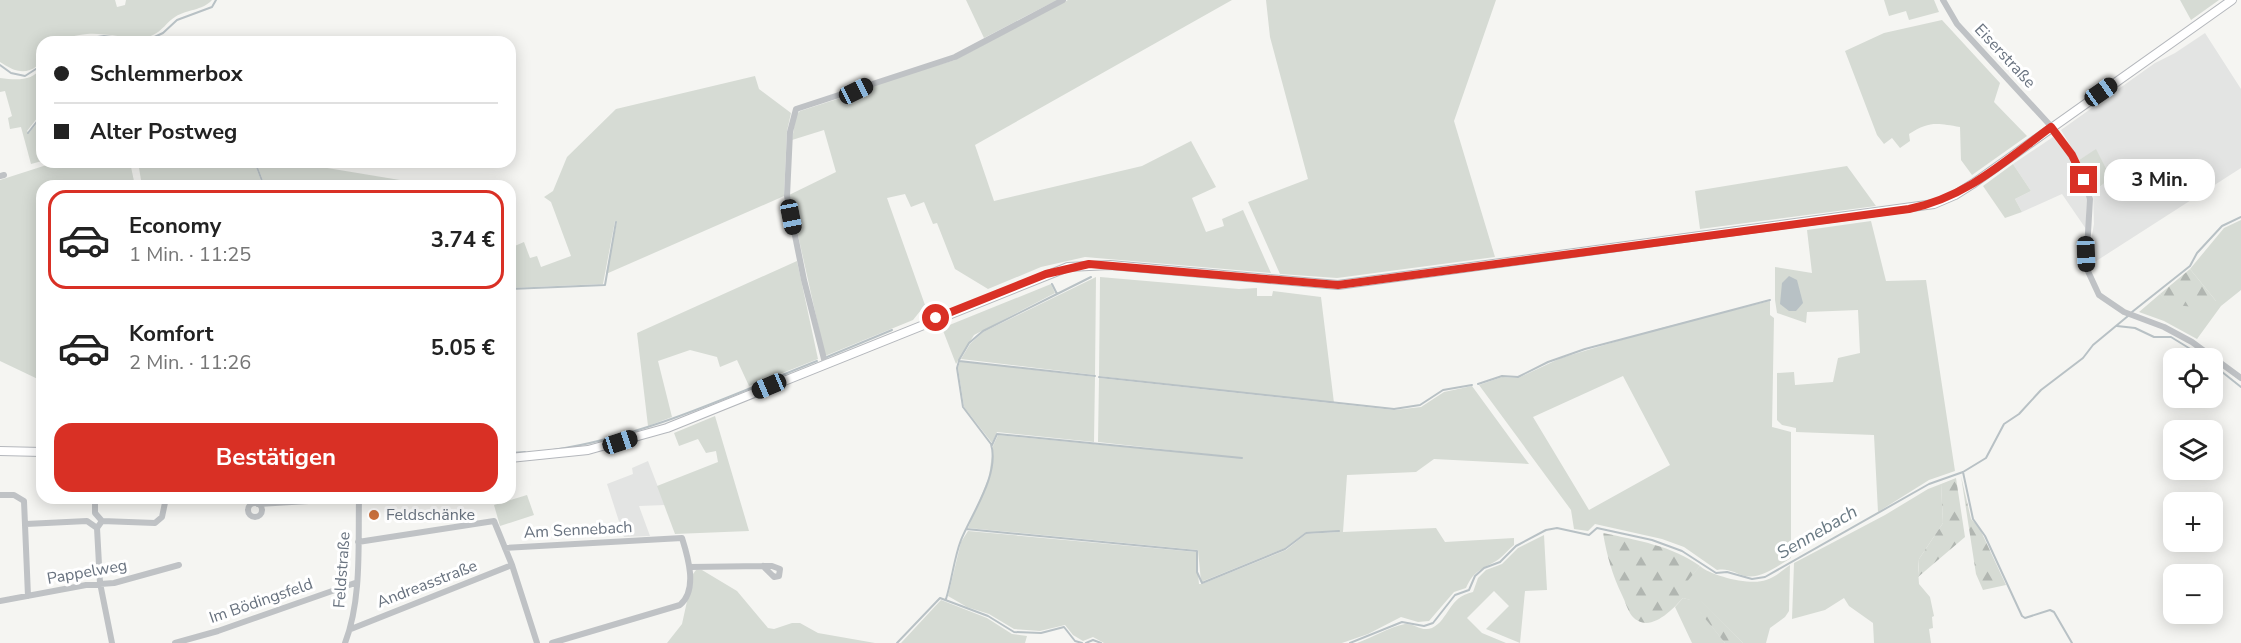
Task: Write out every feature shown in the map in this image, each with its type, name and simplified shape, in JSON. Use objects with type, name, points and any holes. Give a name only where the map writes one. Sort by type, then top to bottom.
[{"type":"main road","points":[[516,458],[540,457],[620,442],[667,428],[1068,267],[1110,265],[1338,285],[1934,204],[1955,195],[2232,0]]},
{"type":"main road","points":[[0,451],[36,452]]},
{"type":"street","points":[[825,363],[804,280],[787,196],[790,132],[796,109],[954,57],[1063,0]]},
{"type":"street","name":"Eiserstraße","points":[[1942,0],[1959,26],[2051,127],[2072,155],[2090,199],[2090,224],[2086,254],[2090,277],[2105,302],[2193,342],[2241,378]]},
{"type":"street","points":[[0,495],[21,497],[26,524],[28,596]]},
{"type":"street","points":[[96,504],[95,513],[99,524],[100,583],[112,643]]},
{"type":"street","points":[[26,524],[87,521],[99,524],[154,522],[162,517],[165,504]]},
{"type":"street","name":"Feldstraße","points":[[345,643],[351,629],[359,504]]},
{"type":"street","name":"Am Sennebach","points":[[358,542],[489,520],[497,524],[505,548],[682,538],[690,567],[687,594],[680,605],[552,643]]},
{"type":"street","points":[[505,548],[513,565],[537,643]]},
{"type":"street","name":"Pappelweg","points":[[0,602],[100,583],[114,583],[179,565]]},
{"type":"street","name":"Andreasstraße","points":[[351,629],[513,565]]},
{"type":"street","points":[[690,567],[763,566]]},
{"type":"street","name":"Im Bödingsfeld","points":[[175,643],[218,631],[355,583]]},
{"type":"shaded area","points":[[2205,33],[2241,89],[2241,168],[2090,265],[2089,252],[2094,224],[2093,192],[2111,178],[2096,150],[2079,160],[2061,130],[2155,63]]},
{"type":"shaded area","points":[[2053,137],[2069,157],[2087,199],[2086,229],[2062,194],[2022,212],[2015,199],[2031,191],[2013,164]]},
{"type":"shaded area","points":[[1789,276],[1797,280],[1803,303],[1796,311],[1789,311],[1780,304],[1782,283]]},
{"type":"shaded area","points":[[648,461],[665,505],[639,506],[650,536],[624,537],[607,484],[633,474],[632,468]]},
{"type":"green space","points":[[0,0],[115,0],[117,7],[125,5],[126,0],[212,0],[204,6],[175,17],[156,33],[148,36],[87,34],[36,36],[36,67],[23,71],[0,62]]},
{"type":"green space","points":[[966,0],[1057,0],[984,38]]},
{"type":"green space","points":[[1068,0],[1232,0],[975,145],[994,201],[1142,166],[1191,141],[1216,187],[1192,198],[1206,232],[1224,226],[1222,219],[1243,210],[1271,273],[1085,257],[1041,267],[988,289],[955,269],[937,223],[933,224],[924,202],[911,207],[905,194],[887,198],[925,305],[913,320],[825,356],[789,195],[836,172],[824,130],[792,140],[796,115],[800,111],[856,93],[881,82],[955,60]]},
{"type":"green space","points":[[1266,0],[1496,0],[1454,121],[1495,257],[1337,278],[1280,274],[1248,202],[1308,179],[1270,37]]},
{"type":"green space","points":[[1884,0],[1934,0],[1939,12],[1909,20],[1906,11],[1889,16]]},
{"type":"green space","points":[[2180,0],[2219,0],[2191,20]]},
{"type":"green space","points":[[1942,20],[2000,83],[1994,102],[2027,136],[1972,175],[1961,160],[1960,127],[1928,125],[1909,134],[1910,141],[1900,148],[1892,138],[1884,144],[1877,135],[1845,51],[1884,33]]},
{"type":"green space","points":[[36,73],[36,120],[27,131],[29,133],[36,124],[36,163],[31,164],[21,127],[10,129],[8,118],[12,116],[5,91],[0,92],[0,78],[29,78]]},
{"type":"green space","points":[[755,76],[759,89],[791,113],[787,131],[784,196],[606,274],[617,222],[615,221],[603,284],[516,288],[516,245],[524,242],[530,258],[537,256],[541,267],[571,256],[551,202],[544,197],[553,191],[567,157],[616,109]]},
{"type":"green space","points":[[2096,149],[2111,178],[2093,192],[2079,160]]},
{"type":"green space","points":[[2013,164],[2031,191],[2015,199],[2022,212],[2005,218],[1983,186]]},
{"type":"green space","points":[[1847,166],[1876,206],[1700,229],[1695,191]]},
{"type":"green space","points":[[37,168],[131,168],[134,180],[36,180],[36,378],[0,361],[0,180]]},
{"type":"green space","points":[[139,168],[256,168],[261,180],[141,180]]},
{"type":"green space","points":[[258,168],[327,168],[400,180],[263,180]]},
{"type":"green space","points":[[2241,220],[2241,290],[2221,306],[2197,339],[2164,321],[2139,312],[2160,294],[2169,304],[2216,301],[2190,269],[2224,228]]},
{"type":"green space","points":[[1871,221],[1886,281],[1926,280],[1955,471],[1929,480],[1878,512],[1874,435],[1796,432],[1796,428],[1782,425],[1777,420],[1777,373],[1794,372],[1795,385],[1833,382],[1838,358],[1860,353],[1858,310],[1807,312],[1806,323],[1777,313],[1775,267],[1812,273],[1807,230]]},
{"type":"green space","points":[[797,261],[818,359],[749,386],[737,360],[720,367],[717,357],[690,350],[658,361],[672,417],[648,426],[637,333]]},
{"type":"green space","points":[[2190,269],[2216,301],[2210,309],[2168,304],[2160,294]]},
{"type":"green space","points":[[1096,277],[1095,375],[961,359],[970,344],[983,332]]},
{"type":"green space","points":[[1100,277],[1239,289],[1257,288],[1257,296],[1272,296],[1273,291],[1321,297],[1334,403],[1099,376]]},
{"type":"green space","points":[[1051,284],[1055,293],[974,335],[956,364],[942,328]]},
{"type":"green space","points":[[1770,301],[1770,315],[1774,318],[1772,427],[1791,432],[1791,558],[1763,574],[1745,576],[1728,570],[1717,570],[1684,547],[1662,539],[1595,524],[1588,531],[1574,529],[1571,510],[1479,385],[1502,377],[1518,378],[1561,358],[1661,328]],"holes":[[[1623,376],[1670,465],[1589,510],[1533,417]]]},
{"type":"green space","points":[[960,361],[1095,377],[1094,442],[997,432],[992,443],[964,407],[958,368]]},
{"type":"green space","points":[[1099,378],[1394,410],[1421,407],[1444,392],[1472,386],[1529,464],[1434,459],[1416,472],[1347,475],[1343,532],[1436,528],[1445,542],[1514,538],[1514,545],[1499,559],[1476,573],[1466,588],[1454,592],[1429,621],[1418,622],[1401,617],[1368,634],[1342,643],[1104,643],[1093,637],[1083,641],[1073,635],[1065,625],[1040,631],[1014,629],[989,614],[967,607],[948,596],[961,542],[968,531],[1196,552],[1199,584],[1286,550],[1306,534],[1339,532],[1306,532],[1285,548],[1201,582],[1198,550],[968,528],[989,477],[993,446],[998,435],[1242,458],[1098,442]]},
{"type":"green space","points":[[715,416],[749,531],[675,534],[657,486],[718,462],[716,451],[706,453],[698,439],[679,446],[674,433]]},
{"type":"green space","points":[[1961,476],[1971,519],[1979,527],[2006,585],[1983,590],[1976,574]]},
{"type":"green space","points":[[1956,478],[1965,537],[1918,577],[1919,559],[1943,523],[1941,484]]},
{"type":"green space","points":[[1941,484],[1943,523],[1919,559],[1918,570],[1919,584],[1930,597],[1934,616],[1932,617],[1933,628],[1929,629],[1931,643],[1874,643],[1873,623],[1849,606],[1844,598],[1825,610],[1792,619],[1794,563]]},
{"type":"green space","points":[[527,495],[534,515],[500,526],[494,505],[516,504],[516,498]]},
{"type":"green space","points":[[1603,533],[1641,541],[1678,553],[1700,566],[1685,584],[1743,643],[1725,643],[1690,600],[1683,598],[1667,614],[1653,622],[1639,621],[1632,616],[1613,572]]},
{"type":"green space","points":[[1544,535],[1547,590],[1525,591],[1520,643],[1486,629],[1509,606],[1494,591],[1467,618],[1482,633],[1506,643],[1357,643],[1405,624],[1424,629],[1432,628],[1442,620],[1458,599],[1473,592],[1478,578],[1486,570],[1502,564],[1518,548]]},
{"type":"green space","points":[[1790,565],[1789,611],[1785,617],[1770,628],[1766,643],[1743,643],[1684,584],[1700,566],[1722,576],[1741,581],[1759,582],[1769,579]]},
{"type":"green space","points":[[696,570],[702,570],[737,591],[768,628],[774,629],[800,623],[818,633],[875,643],[667,643],[682,624],[693,574]]},
{"type":"green space","points":[[1683,598],[1691,600],[1725,643],[1692,643],[1675,607]]},
{"type":"green space","points":[[941,600],[987,618],[1012,634],[1027,636],[1025,643],[901,643]]},
{"type":"waterway","points":[[157,36],[177,20],[212,7],[216,0]]},
{"type":"waterway","points":[[0,65],[11,73],[25,76],[36,69]]},
{"type":"waterway","points":[[28,133],[36,123]]},
{"type":"waterway","points":[[257,168],[262,180]]},
{"type":"waterway","name":"Sennebach","points":[[2132,312],[2190,266],[2197,253],[2222,226],[2241,217]]},
{"type":"waterway","points":[[516,289],[605,285],[616,222]]},
{"type":"waterway","points":[[1057,294],[1091,277]]},
{"type":"waterway","points":[[959,360],[969,343],[983,331],[1057,294],[1052,284]]},
{"type":"waterway","points":[[1478,384],[1502,376],[1518,377],[1548,362],[1585,349],[1770,300]]},
{"type":"waterway","name":"Sennebach","points":[[1350,643],[1402,622],[1424,626],[1433,623],[1455,595],[1469,590],[1475,576],[1484,568],[1500,562],[1516,546],[1546,530],[1557,528],[1589,535],[1597,528],[1652,540],[1682,551],[1716,573],[1727,572],[1752,579],[1765,577],[1929,484],[1963,472],[1986,458],[2004,424],[2019,414],[2041,390],[2083,358],[2093,345],[2128,316]]},
{"type":"waterway","points":[[2117,326],[2135,328],[2154,337],[2171,337],[2189,348]]},
{"type":"waterway","points":[[827,357],[892,330]]},
{"type":"waterway","points":[[553,450],[588,444],[655,425],[817,361]]},
{"type":"waterway","points":[[946,599],[959,547],[984,493],[992,468],[993,456],[991,444],[963,407],[957,368],[959,361],[1095,376]]},
{"type":"waterway","points":[[2223,373],[2241,387]]},
{"type":"waterway","points":[[1099,377],[1394,409],[1420,405],[1443,390],[1472,385]]},
{"type":"waterway","points":[[992,445],[997,434],[1242,458]]},
{"type":"waterway","points":[[516,453],[525,452]]},
{"type":"waterway","points":[[1963,472],[1973,519],[1985,536],[2022,616],[2025,618],[2050,610],[2054,612],[2072,643]]},
{"type":"waterway","points":[[966,529],[1197,551],[1197,572],[1202,583],[1285,549],[1306,533],[1339,531]]},
{"type":"waterway","name":"Sennebach","points":[[897,643],[940,598],[988,616],[1014,632],[1041,633],[1064,627],[1075,641],[1082,643]]},
{"type":"waterway","name":"Sennebach","points":[[1086,643],[1093,640],[1101,643]]},
{"type":"place","name":"Feldschänke","points":[[374,515]]},
{"type":"route","points":[[936,318],[1046,274],[1068,267],[1089,264],[1318,286],[1338,285],[1909,209],[1934,204],[1955,195],[2051,127],[2072,155],[2084,180]]}]
